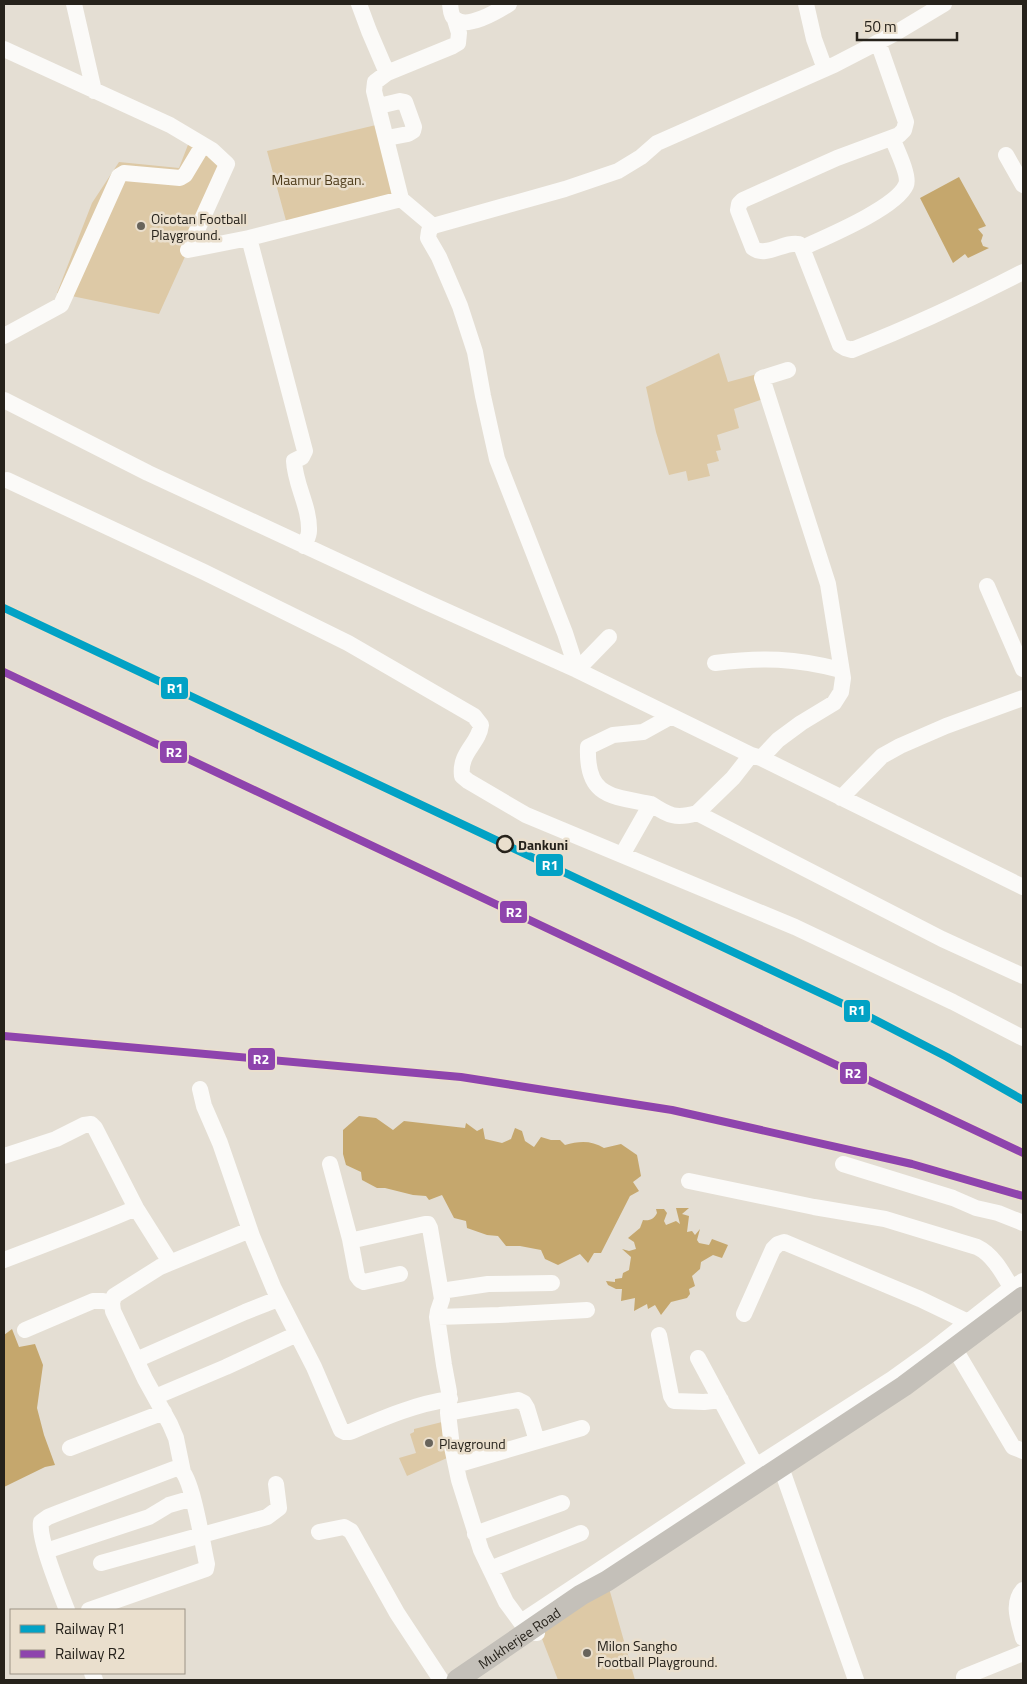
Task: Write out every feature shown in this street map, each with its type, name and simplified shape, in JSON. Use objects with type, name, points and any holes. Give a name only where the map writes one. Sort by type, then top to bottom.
[{"type":"main road","name":"Mukherjee Road","points":[[457,1680],[524,1627],[607,1581],[904,1386],[1019,1289]]},
{"type":"street","points":[[74,4],[94,91]]},
{"type":"street","points":[[359,4],[368,31],[387,73]]},
{"type":"street","points":[[453,12],[462,22],[484,18],[509,4]]},
{"type":"street","points":[[806,4],[814,39],[825,69]]},
{"type":"street","points":[[577,670],[565,633],[497,458],[475,352],[460,306],[440,257],[428,238],[429,231],[433,226],[565,189],[618,171],[641,158],[657,143],[825,69],[878,42],[944,4]]},
{"type":"street","points":[[433,226],[401,199],[374,91],[375,82],[387,73],[458,43],[459,38],[453,12]]},
{"type":"street","points":[[878,42],[906,122],[904,130],[900,135],[799,174],[743,200],[739,204],[738,210],[753,248],[757,252],[763,252],[792,243],[799,244],[840,344],[852,350],[970,299],[1023,272]]},
{"type":"street","points":[[4,49],[170,125],[212,150],[227,164],[188,250],[249,238],[401,199]]},
{"type":"street","points":[[379,106],[400,101],[405,102],[414,127],[413,131],[408,134],[387,138]]},
{"type":"street","points":[[802,248],[881,209],[902,190],[906,185],[906,176],[892,138]]},
{"type":"street","points":[[4,336],[61,305],[119,176],[124,173],[130,173],[180,178],[185,175],[203,145]]},
{"type":"street","points":[[1006,155],[1023,185]]},
{"type":"street","points":[[249,238],[305,451],[302,457],[294,461],[308,517],[309,533],[304,546]]},
{"type":"street","points":[[670,717],[643,732],[613,735],[588,747],[587,764],[600,790],[612,796],[651,804],[668,815],[683,817],[698,813],[756,756],[801,723],[834,703],[841,692],[843,678],[828,584],[762,378],[788,370]]},
{"type":"street","points":[[4,400],[148,473],[577,670],[670,717],[756,756],[1023,887]]},
{"type":"street","points":[[7,480],[204,572],[348,643],[474,716],[481,724],[480,733],[466,752],[461,770],[462,776],[526,815],[795,928],[953,1002],[1023,1038]]},
{"type":"street","points":[[987,586],[1023,669]]},
{"type":"street","points":[[577,670],[609,637]]},
{"type":"street","points":[[715,663],[769,658],[796,660],[841,670]]},
{"type":"street","points":[[841,798],[882,756],[900,746],[946,726],[1023,698]]},
{"type":"street","points":[[622,855],[651,804]]},
{"type":"street","points":[[698,813],[942,939],[1023,976]]},
{"type":"street","points":[[200,1089],[204,1106],[220,1143],[250,1230],[278,1300],[314,1367],[341,1430],[350,1432],[391,1414],[425,1403],[449,1406],[518,1400],[524,1403],[527,1408],[537,1441]]},
{"type":"street","points":[[4,1156],[56,1139],[84,1125],[90,1124],[95,1128],[136,1208],[170,1262]]},
{"type":"street","points":[[330,1164],[350,1239],[357,1276],[364,1282],[400,1274]]},
{"type":"street","points":[[842,1164],[953,1198],[976,1208],[998,1213],[1023,1223]]},
{"type":"street","points":[[350,1239],[354,1240],[428,1224],[442,1299],[437,1317],[456,1465],[476,1534],[490,1569],[506,1602],[524,1627],[533,1634],[542,1630],[924,1382],[1023,1308],[1019,1289],[986,1252],[977,1248],[885,1219],[814,1207],[689,1181]]},
{"type":"street","points":[[4,1260],[92,1227],[136,1208]]},
{"type":"street","points":[[91,1609],[206,1569],[207,1564],[193,1498],[183,1472],[176,1438],[113,1311],[112,1303],[114,1296],[170,1262],[250,1230]]},
{"type":"street","points":[[744,1314],[773,1249],[778,1244],[784,1242],[920,1298],[968,1322]]},
{"type":"street","points":[[441,1291],[488,1284],[552,1283]]},
{"type":"street","points":[[524,1627],[756,1466],[892,1379],[968,1322],[1019,1289]]},
{"type":"street","points":[[136,1360],[245,1312],[278,1300]]},
{"type":"street","points":[[24,1330],[93,1301],[112,1303]]},
{"type":"street","points":[[437,1317],[587,1310]]},
{"type":"street","points":[[155,1397],[297,1334]]},
{"type":"street","points":[[659,1335],[671,1396],[674,1401],[704,1402],[721,1400]]},
{"type":"street","points":[[959,1356],[1013,1447],[1023,1451]]},
{"type":"street","points":[[698,1358],[756,1466]]},
{"type":"street","points":[[70,1448],[164,1412]]},
{"type":"street","points":[[456,1465],[582,1428]]},
{"type":"street","points":[[67,1609],[46,1551],[40,1529],[41,1522],[48,1517],[174,1469],[179,1469],[183,1472]]},
{"type":"street","points":[[783,1473],[856,1680]]},
{"type":"street","points":[[101,1563],[267,1518],[279,1508],[276,1484]]},
{"type":"street","points":[[46,1551],[149,1517],[169,1505],[193,1498]]},
{"type":"street","points":[[476,1534],[562,1503]]},
{"type":"street","points":[[319,1532],[344,1527],[351,1531],[397,1613],[441,1680]]},
{"type":"street","points":[[490,1569],[581,1533]]},
{"type":"street","points":[[1023,1590],[1017,1602],[1017,1613],[1023,1638]]},
{"type":"street","points":[[964,1676],[1023,1653]]},
{"type":"green space","name":"Maamur Bagan.","points":[[376,125],[396,200],[288,228],[267,151]]},
{"type":"green space","name":"Oicotan Football Playground.","points":[[191,137],[227,164],[159,314],[57,293],[92,203],[119,162],[179,168]]},
{"type":"green space","points":[[719,353],[728,382],[761,373],[769,397],[734,409],[739,428],[717,435],[721,450],[716,451],[719,461],[707,464],[710,476],[688,481],[686,471],[669,475],[656,432],[646,387]]},
{"type":"green space","name":"Playground","points":[[442,1422],[447,1458],[407,1476],[399,1458],[416,1453],[410,1434],[414,1432],[414,1429]]},
{"type":"green space","name":"Milon Sangho Football Playground.","points":[[607,1581],[635,1680],[558,1680],[537,1626]]},
{"type":"shaded area","points":[[959,177],[986,226],[978,229],[983,235],[981,241],[983,246],[989,248],[968,258],[965,254],[953,263],[920,198]]},
{"type":"shaded area","points":[[359,1116],[376,1118],[393,1130],[404,1121],[465,1128],[466,1123],[477,1131],[483,1128],[485,1139],[502,1143],[511,1139],[515,1128],[522,1131],[525,1141],[534,1147],[541,1137],[560,1140],[565,1145],[585,1142],[604,1148],[621,1144],[637,1155],[641,1176],[633,1182],[639,1191],[630,1196],[601,1253],[594,1253],[588,1263],[580,1254],[558,1265],[545,1259],[541,1250],[520,1246],[506,1246],[498,1236],[487,1235],[467,1228],[466,1221],[454,1218],[442,1195],[429,1200],[426,1196],[377,1188],[362,1180],[361,1172],[346,1165],[343,1154],[343,1130]]},
{"type":"shaded area","points":[[676,1208],[689,1208],[682,1214],[689,1216],[687,1232],[692,1231],[695,1235],[700,1229],[697,1240],[699,1243],[709,1245],[712,1239],[728,1245],[722,1258],[713,1255],[701,1262],[700,1269],[692,1276],[695,1286],[689,1289],[690,1294],[687,1298],[671,1302],[661,1315],[655,1305],[648,1309],[647,1304],[634,1311],[635,1298],[621,1301],[622,1289],[616,1289],[608,1285],[606,1281],[615,1282],[615,1279],[622,1278],[623,1273],[629,1270],[631,1257],[622,1249],[629,1251],[636,1249],[634,1242],[628,1238],[640,1228],[643,1220],[653,1218],[657,1213],[656,1209],[664,1209],[667,1213],[664,1221],[666,1225],[676,1221],[680,1224]]},
{"type":"shaded area","points":[[12,1329],[19,1347],[35,1344],[43,1365],[37,1408],[55,1465],[45,1467],[4,1487],[4,1335]]},
{"type":"railway","points":[[4,608],[856,1010],[947,1057],[1023,1100]]},
{"type":"railway","points":[[4,1036],[461,1077],[672,1110],[912,1164],[1023,1196]]},
{"type":"rail line","name":"R1","points":[[4,608],[856,1010],[947,1057],[1023,1100]]},
{"type":"rail line","name":"R2","points":[[4,672],[1023,1153]]},
{"type":"rail line","name":"R2","points":[[4,1036],[461,1077],[672,1110],[912,1164],[1023,1196]]},
{"type":"place","name":"Oicotan Football Playground.","points":[[141,226]]},
{"type":"place","name":"Dankuni","points":[[505,844]]},
{"type":"place","name":"Playground","points":[[429,1443]]},
{"type":"place","name":"Milon Sangho Football Playground.","points":[[587,1653]]}]
